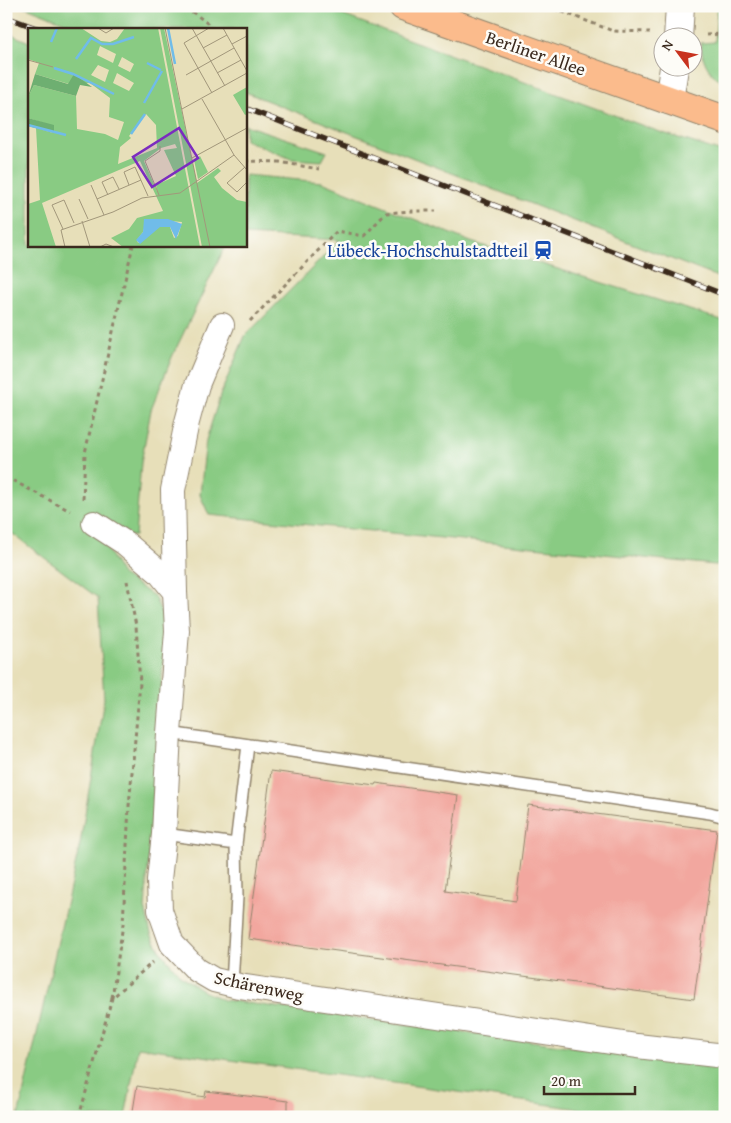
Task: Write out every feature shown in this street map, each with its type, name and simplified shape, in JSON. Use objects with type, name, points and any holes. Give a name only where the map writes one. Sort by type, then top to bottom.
[{"type":"main road","name":"Berliner Allee","points":[[402,6],[725,120]]},
{"type":"street","points":[[669,100],[672,78]]},
{"type":"street","name":"Schärenweg","points":[[222,325],[197,385],[187,422],[173,490],[177,631],[164,834],[159,880],[160,910],[172,944],[197,970],[214,980],[232,984],[637,1046],[725,1056]]},
{"type":"street","points":[[84,514],[125,543],[159,572],[175,592]]},
{"type":"lane","points":[[169,733],[710,813],[725,817]]},
{"type":"lane","points":[[232,984],[237,897],[236,844],[248,745]]},
{"type":"lane","points":[[164,834],[236,844]]},
{"type":"path","points":[[177,6],[194,13],[207,22],[208,28]]},
{"type":"path","points":[[547,6],[613,31],[679,26]]},
{"type":"path","points":[[246,162],[279,162],[319,169]]},
{"type":"path","points":[[222,325],[245,326],[338,231],[364,236],[386,213],[436,211]]},
{"type":"path","points":[[6,478],[84,514],[85,453],[133,246]]},
{"type":"path","points":[[79,1117],[112,998],[123,924],[129,806],[140,683],[136,626],[128,585],[125,543]]},
{"type":"path","points":[[112,998],[172,944]]},
{"type":"green space","points":[[24,6],[318,6],[660,132],[725,153],[725,280],[246,92],[246,28],[79,28]]},
{"type":"green space","points":[[717,6],[725,6],[725,84],[711,72],[704,58],[704,43],[715,42]]},
{"type":"green space","points":[[6,32],[28,42],[28,246],[226,246],[172,357],[151,410],[141,463],[135,536],[100,537],[122,575],[154,596],[166,623],[145,908],[151,934],[161,952],[181,976],[205,992],[224,1000],[725,1067],[725,1117],[636,1117],[138,1047],[125,1117],[18,1117],[80,844],[104,699],[98,598],[6,529]]},
{"type":"green space","points":[[246,125],[327,152],[322,161],[291,159],[246,140]]},
{"type":"green space","points":[[246,175],[322,182],[471,242],[725,321],[725,566],[209,515],[200,495],[206,440],[221,393],[245,336],[340,240],[246,235]]},
{"type":"building","points":[[271,771],[458,795],[445,891],[516,901],[528,805],[717,830],[694,999],[248,939]]},
{"type":"building","points":[[137,1086],[205,1097],[206,1091],[288,1101],[288,1117],[132,1117]]},
{"type":"railway","points":[[6,17],[36,28]]},
{"type":"railway","points":[[246,108],[725,295]]},
{"type":"place","name":"Lübeck-Hochschulstadtteil","points":[[543,250]]}]
